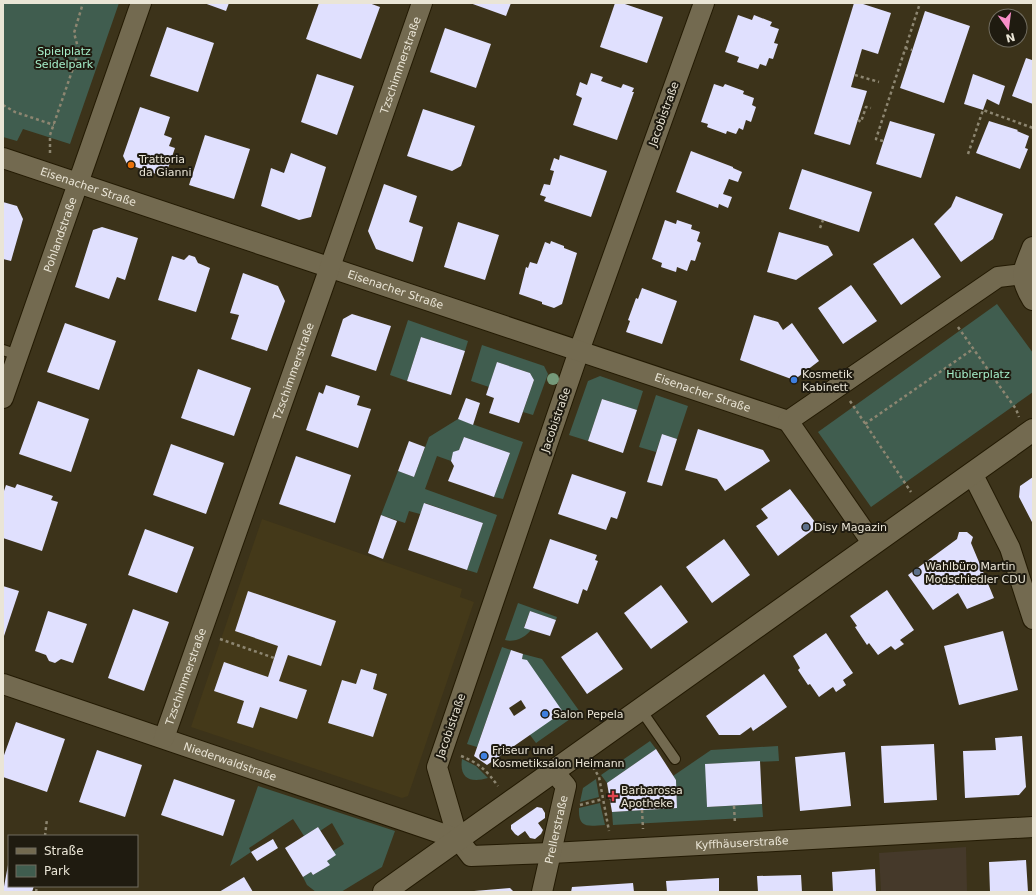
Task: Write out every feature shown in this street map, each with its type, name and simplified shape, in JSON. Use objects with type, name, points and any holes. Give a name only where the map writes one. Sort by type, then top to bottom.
[{"type":"street","name":"Pohlandstraße","points":[[3,398],[10,352],[78,183],[141,3]]},
{"type":"street","name":"Tzschimmerstraße","points":[[164,738],[422,3]]},
{"type":"street","name":"Jacobistraße","points":[[458,839],[437,768],[579,351],[704,3]]},
{"type":"street","name":"Eisenacher Straße","points":[[3,158],[788,421]]},
{"type":"street","points":[[1033,248],[1023,274],[1025,287],[1033,299]]},
{"type":"street","points":[[873,544],[788,421],[998,277],[1023,274]]},
{"type":"street","points":[[384,892],[1030,432]]},
{"type":"street","points":[[972,473],[1010,548],[1033,618]]},
{"type":"street","name":"Niederwaldstraße","points":[[3,684],[458,839]]},
{"type":"street","name":"Prellerstraße","points":[[542,892],[566,786],[554,772]]},
{"type":"street","name":"Kyffhäuserstraße","points":[[458,839],[471,856],[551,853],[1033,826]]},
{"type":"lane","points":[[641,710],[675,759]]},
{"type":"path","points":[[50,135],[79,51],[74,34],[83,3]]},
{"type":"path","points":[[883,141],[876,139],[920,3]]},
{"type":"path","points":[[905,48],[912,50]]},
{"type":"path","points":[[855,74],[879,82]]},
{"type":"path","points":[[3,105],[15,112],[54,125]]},
{"type":"path","points":[[858,120],[861,122],[866,107],[871,108]]},
{"type":"path","points":[[968,154],[983,110],[1033,128]]},
{"type":"path","points":[[820,228],[823,220]]},
{"type":"path","points":[[947,312],[1016,409],[1030,432]]},
{"type":"path","points":[[865,424],[974,349]]},
{"type":"path","points":[[839,386],[922,509]]},
{"type":"path","points":[[221,639],[274,658]]},
{"type":"path","points":[[443,750],[470,760],[485,769],[510,803]]},
{"type":"path","points":[[582,752],[599,777],[608,824],[610,849]]},
{"type":"path","points":[[45,835],[47,819]]},
{"type":"shaded area","points":[[262,519],[462,589],[460,597],[474,602],[408,796],[402,798],[191,727]]},
{"type":"shaded area","points":[[966,847],[967,892],[881,892],[879,853]]},
{"type":"green space","name":"Spielplatz Seidelpark","points":[[3,3],[119,3],[70,144],[23,129],[17,141],[3,137]]},
{"type":"green space","name":"Hüblerplatz","points":[[997,304],[1033,353],[1033,392],[871,507],[818,432]]},
{"type":"green space","points":[[408,320],[468,341],[465,351],[421,337],[407,381],[390,375]]},
{"type":"green space","points":[[482,345],[544,366],[548,374],[533,415],[523,412],[534,380],[530,373],[497,362],[489,387],[471,381]]},
{"type":"green space","points":[[600,376],[643,391],[637,410],[602,399],[588,441],[569,435],[588,381]]},
{"type":"green space","points":[[656,395],[688,406],[677,439],[662,434],[656,452],[639,447]]},
{"type":"green space","points":[[458,419],[523,442],[503,499],[494,497],[510,453],[464,437],[459,450],[453,453],[451,461],[437,456],[425,489],[497,515],[477,573],[467,570],[483,523],[425,503],[420,514],[409,511],[405,523],[381,515],[398,471],[414,477],[429,437]]},
{"type":"green space","points":[[518,603],[557,617],[556,620],[530,611],[524,627],[531,630],[529,633],[516,640],[505,640]]},
{"type":"green space","points":[[502,647],[511,650],[477,747],[467,744]]},
{"type":"green space","points":[[523,654],[542,659],[580,712],[536,743],[530,735],[527,661],[522,659]]},
{"type":"green space","points":[[650,741],[656,749],[607,783],[601,775]]},
{"type":"green space","points":[[778,746],[779,761],[706,764],[707,807],[762,804],[763,817],[613,825],[612,812],[677,808],[676,780],[673,776],[711,750]]},
{"type":"green space","points":[[462,759],[476,766],[488,778],[476,780],[468,778],[462,771]]},
{"type":"green space","points":[[596,779],[599,797],[580,802],[583,788]]},
{"type":"green space","points":[[258,786],[395,831],[382,867],[341,892],[316,892],[307,885],[303,877],[311,872],[313,875],[329,865],[327,861],[333,851],[344,844],[332,823],[320,831],[318,827],[304,836],[293,819],[249,848],[251,852],[230,866]]},
{"type":"green space","points":[[600,803],[605,825],[589,826],[582,823],[579,815],[579,808]]},
{"type":"building","points":[[204,3],[229,3],[226,11]]},
{"type":"building","points":[[319,3],[369,3],[380,7],[361,59],[306,39]]},
{"type":"building","points":[[470,3],[511,3],[506,16]]},
{"type":"building","points":[[615,3],[622,3],[663,17],[647,63],[600,47]]},
{"type":"building","points":[[854,3],[860,3],[891,13],[878,54],[862,49],[851,87],[867,91],[850,145],[814,134]]},
{"type":"building","points":[[925,11],[970,26],[944,103],[900,88]]},
{"type":"building","points":[[738,15],[752,20],[754,15],[772,22],[770,26],[779,29],[774,43],[778,44],[773,59],[769,58],[766,66],[760,64],[758,69],[737,62],[739,57],[725,52]]},
{"type":"building","points":[[167,27],[214,43],[198,92],[150,76]]},
{"type":"building","points":[[445,28],[491,44],[476,88],[430,72]]},
{"type":"building","points":[[1033,57],[1033,104],[1012,96],[1026,58],[1032,60]]},
{"type":"building","points":[[591,73],[603,77],[601,81],[621,88],[623,84],[634,88],[632,92],[634,92],[617,140],[573,125],[582,98],[576,95],[580,82],[587,85]]},
{"type":"building","points":[[317,74],[354,86],[337,135],[301,122]]},
{"type":"building","points":[[973,74],[1005,86],[999,105],[987,99],[983,110],[964,104]]},
{"type":"building","points":[[714,84],[723,87],[725,84],[744,91],[743,94],[754,98],[752,105],[756,107],[751,122],[746,120],[743,130],[739,128],[736,134],[727,131],[726,134],[707,127],[708,124],[701,122]]},
{"type":"building","points":[[140,107],[170,117],[164,135],[172,138],[169,146],[175,148],[165,177],[127,164],[123,156]]},
{"type":"building","points":[[423,109],[475,126],[461,166],[452,171],[407,156]]},
{"type":"building","points":[[890,121],[935,134],[921,178],[876,164]]},
{"type":"building","points":[[989,121],[1018,130],[1017,131],[1029,136],[1025,148],[1028,149],[1020,169],[976,153]]},
{"type":"building","points":[[205,135],[250,149],[234,199],[189,185]]},
{"type":"building","points":[[691,151],[742,172],[738,182],[729,179],[723,194],[732,197],[728,208],[719,204],[718,208],[676,192]]},
{"type":"building","points":[[291,153],[326,167],[311,217],[299,220],[261,206],[271,168],[284,173]]},
{"type":"building","points":[[560,155],[607,171],[591,217],[544,201],[546,197],[540,195],[544,184],[550,185],[554,171],[550,170],[554,158],[559,160]]},
{"type":"building","points":[[802,169],[872,192],[859,232],[789,209]]},
{"type":"building","points":[[384,184],[417,196],[409,222],[423,227],[413,262],[376,249],[368,231]]},
{"type":"building","points":[[956,196],[1003,214],[993,239],[961,262],[934,224],[951,207]]},
{"type":"building","points":[[3,202],[17,206],[23,219],[11,261],[3,259]]},
{"type":"building","points":[[665,220],[676,224],[677,220],[692,225],[691,229],[700,232],[697,241],[701,243],[695,261],[691,260],[687,271],[677,267],[676,272],[661,267],[662,263],[652,259]]},
{"type":"building","points":[[458,222],[499,235],[485,280],[444,267]]},
{"type":"building","points":[[102,227],[138,238],[125,280],[117,277],[109,299],[75,287],[93,230]]},
{"type":"building","points":[[779,232],[828,246],[833,255],[796,280],[767,272]]},
{"type":"building","points":[[913,238],[941,277],[901,305],[873,264]]},
{"type":"building","points":[[551,241],[577,253],[562,304],[554,308],[519,294],[526,267],[528,268],[530,262],[537,264],[545,242],[550,244]]},
{"type":"building","points":[[189,255],[195,257],[198,263],[210,268],[196,312],[158,300],[172,256],[184,260]]},
{"type":"building","points":[[243,273],[278,286],[285,301],[267,351],[231,339],[239,315],[230,313]]},
{"type":"building","points":[[851,285],[877,321],[843,344],[818,308]]},
{"type":"building","points":[[642,288],[677,301],[662,344],[626,332],[630,321],[628,320],[636,298],[638,299]]},
{"type":"building","points":[[352,314],[391,326],[376,371],[331,356],[343,319]]},
{"type":"building","points":[[754,315],[778,322],[783,330],[792,323],[819,361],[794,380],[740,360]]},
{"type":"building","points":[[65,323],[116,341],[99,390],[47,372]]},
{"type":"building","points":[[421,337],[465,351],[451,395],[407,381]]},
{"type":"building","points":[[497,362],[530,373],[534,380],[519,423],[489,413],[494,398],[486,395]]},
{"type":"building","points":[[198,369],[251,388],[234,436],[181,418]]},
{"type":"building","points":[[326,385],[360,396],[357,405],[371,409],[358,448],[306,430],[319,392],[323,394]]},
{"type":"building","points":[[466,398],[480,403],[473,425],[458,419]]},
{"type":"building","points":[[602,399],[637,410],[623,453],[588,441]]},
{"type":"building","points":[[38,401],[89,419],[71,472],[19,454]]},
{"type":"building","points":[[698,429],[763,450],[770,461],[725,491],[717,479],[685,470]]},
{"type":"building","points":[[662,434],[677,439],[662,486],[647,482]]},
{"type":"building","points":[[464,437],[510,453],[494,497],[448,481],[454,466],[451,461],[453,452],[459,450]]},
{"type":"building","points":[[409,441],[425,447],[414,477],[398,471]]},
{"type":"building","points":[[171,444],[224,463],[206,514],[153,495]]},
{"type":"building","points":[[296,456],[351,475],[335,523],[279,504]]},
{"type":"building","points":[[572,474],[626,492],[617,519],[611,517],[606,530],[558,514]]},
{"type":"building","points":[[1033,477],[1033,524],[1019,497],[1020,486]]},
{"type":"building","points":[[17,484],[53,496],[51,500],[58,502],[42,551],[3,538],[3,494],[6,485],[15,488]]},
{"type":"building","points":[[790,489],[818,526],[778,556],[756,526],[768,518],[761,509]]},
{"type":"building","points":[[424,503],[483,523],[467,570],[408,550]]},
{"type":"building","points":[[381,515],[397,521],[383,559],[368,553]]},
{"type":"building","points":[[145,529],[194,547],[177,593],[128,575]]},
{"type":"building","points":[[959,532],[967,532],[973,537],[971,543],[994,598],[967,609],[958,593],[933,610],[908,575],[957,539]]},
{"type":"building","points":[[550,539],[597,555],[595,560],[598,561],[587,591],[583,589],[578,604],[533,588]]},
{"type":"building","points":[[724,539],[750,575],[712,603],[686,567]]},
{"type":"building","points":[[661,585],[688,622],[651,649],[624,613]]},
{"type":"building","points":[[3,586],[19,591],[3,639]]},
{"type":"building","points":[[887,590],[914,630],[900,640],[904,644],[895,650],[891,646],[878,655],[869,643],[867,645],[855,627],[857,626],[850,616]]},
{"type":"building","points":[[248,591],[336,621],[321,666],[288,655],[279,681],[307,690],[297,719],[260,707],[253,728],[237,723],[244,701],[214,691],[224,662],[268,677],[278,646],[235,631]]},
{"type":"building","points":[[133,609],[169,622],[144,691],[108,678]]},
{"type":"building","points":[[48,611],[87,624],[73,663],[61,659],[55,663],[49,661],[46,655],[35,651]]},
{"type":"building","points":[[530,611],[556,620],[550,636],[524,628]]},
{"type":"building","points":[[1003,631],[1018,690],[959,705],[944,646]]},
{"type":"building","points":[[597,632],[623,669],[587,694],[561,657]]},
{"type":"building","points":[[826,633],[853,673],[843,680],[846,685],[836,692],[833,687],[819,697],[810,684],[808,685],[798,670],[800,668],[793,656]]},
{"type":"building","points":[[511,650],[523,654],[522,659],[527,660],[563,712],[487,765],[474,756]],"holes":[[[521,700],[526,708],[514,716],[509,708]]]},
{"type":"building","points":[[361,669],[377,674],[373,689],[387,694],[373,737],[328,723],[342,680],[356,684]]},
{"type":"building","points":[[764,674],[787,707],[753,731],[751,727],[740,735],[719,735],[706,716]]},
{"type":"building","points":[[16,722],[65,739],[47,792],[3,777],[3,758]]},
{"type":"building","points":[[1022,736],[1026,787],[1019,795],[965,798],[963,751],[996,750],[995,738]]},
{"type":"building","points":[[934,744],[937,800],[884,803],[881,746]]},
{"type":"building","points":[[656,749],[676,780],[677,808],[612,812],[607,783]]},
{"type":"building","points":[[97,750],[142,765],[125,817],[79,802]]},
{"type":"building","points":[[845,752],[851,806],[800,811],[795,757]]},
{"type":"building","points":[[760,761],[762,804],[707,807],[705,764]]},
{"type":"building","points":[[174,779],[235,800],[223,836],[161,815]]},
{"type":"building","points":[[537,807],[542,808],[545,813],[545,818],[538,823],[543,830],[541,834],[535,839],[530,838],[525,831],[518,836],[515,834],[511,829],[511,825]]},
{"type":"building","points":[[318,827],[336,855],[327,861],[330,865],[313,875],[311,872],[303,877],[285,848]]},
{"type":"building","points":[[273,839],[278,848],[257,861],[251,852]]},
{"type":"building","points":[[1026,860],[1028,892],[990,892],[989,862]]},
{"type":"building","points":[[8,865],[8,887],[34,887],[32,892],[3,892]]},
{"type":"building","points":[[875,869],[876,892],[833,892],[832,872]]},
{"type":"building","points":[[801,875],[802,892],[758,892],[757,876]]},
{"type":"building","points":[[244,877],[253,892],[219,892]]},
{"type":"building","points":[[719,878],[719,892],[667,892],[666,881]]},
{"type":"building","points":[[633,883],[634,892],[571,892],[572,887]]},
{"type":"building","points":[[510,888],[514,892],[474,892],[474,891]]},
{"type":"place","name":"Trattoria da Gianni","points":[[131,165]]},
{"type":"place","name":"Kosmetik Kabinett","points":[[794,380]]},
{"type":"place","name":"Disy Magazin","points":[[806,527]]},
{"type":"place","name":"Wahlbüro Martin Modschiedler CDU","points":[[917,572]]},
{"type":"place","name":"Salon Pepela","points":[[545,714]]},
{"type":"place","name":"Friseur und Kosmetiksalon Heimann","points":[[484,756]]},
{"type":"place","name":"Barbarossa Apotheke","points":[[613,796]]}]
